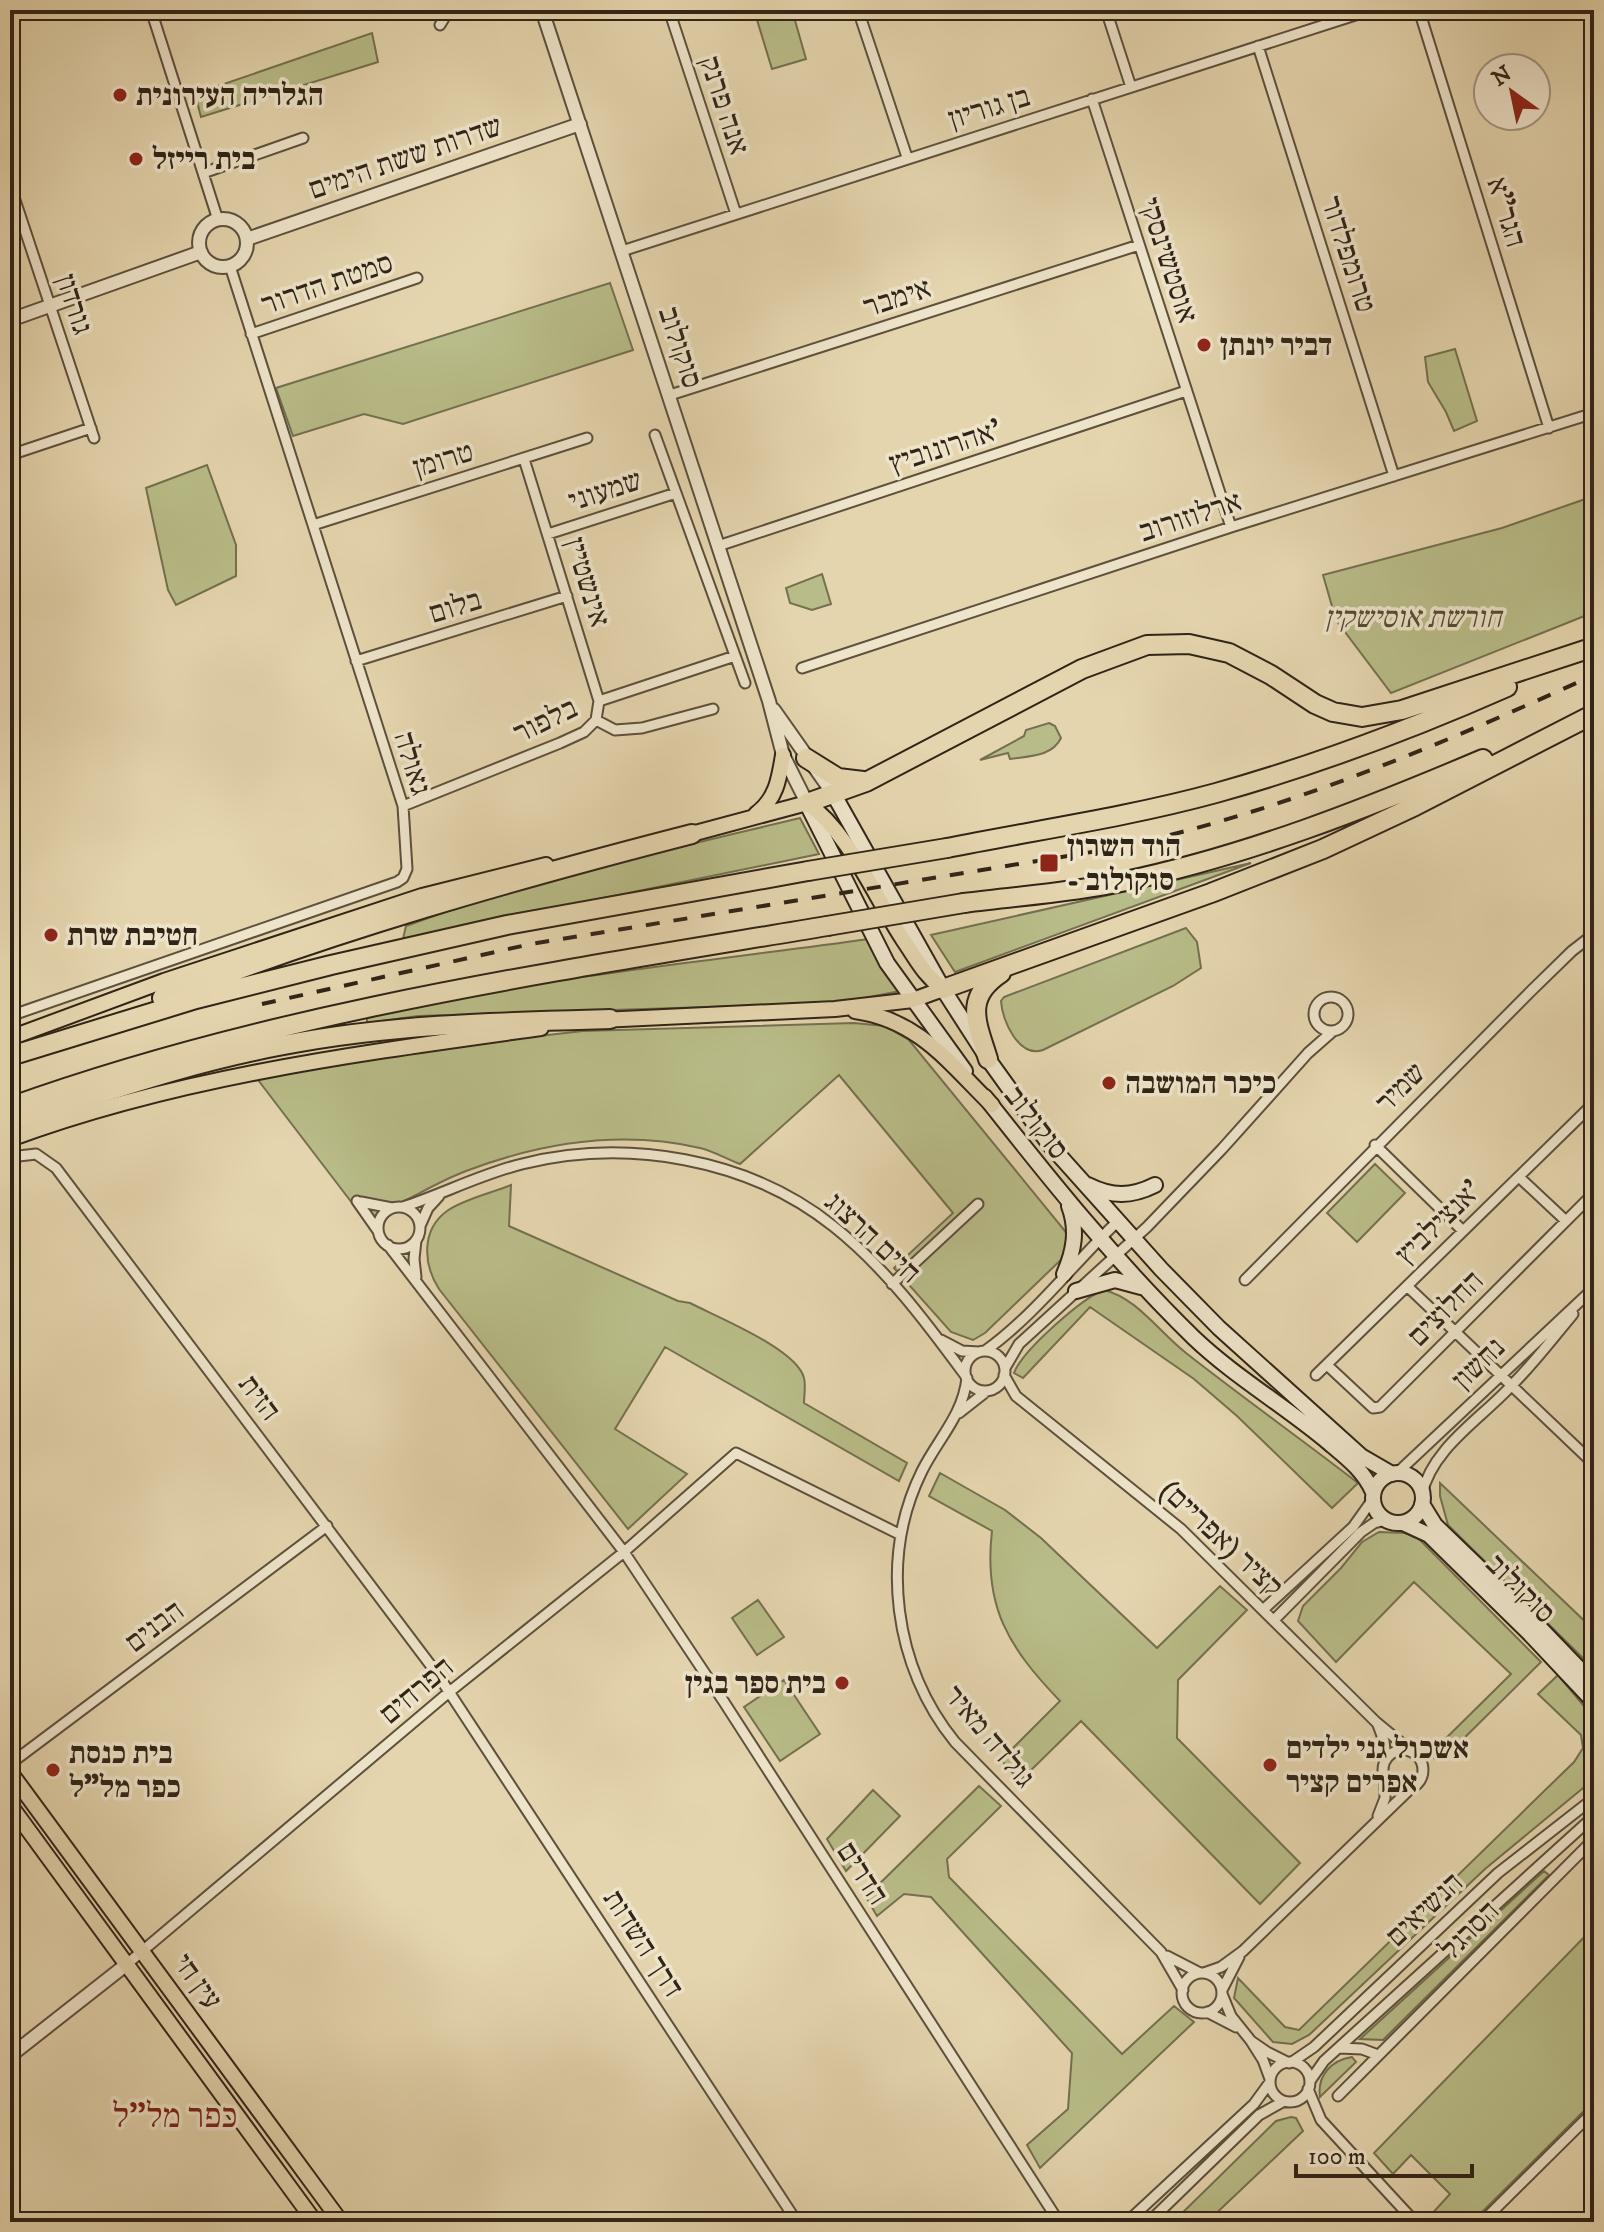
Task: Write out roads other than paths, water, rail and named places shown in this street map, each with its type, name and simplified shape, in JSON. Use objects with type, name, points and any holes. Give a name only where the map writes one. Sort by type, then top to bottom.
[{"type":"highway","points":[[807,803],[866,782],[1082,669],[1147,645],[1189,644],[1229,653],[1259,668],[1315,704],[1333,712],[1362,717],[1402,710],[1594,648]]},
{"type":"highway","points":[[12,1050],[196,999],[507,925],[947,848],[1160,807],[1361,748],[1594,648]]},
{"type":"highway","points":[[10,1107],[282,1026],[455,989],[964,903],[1117,883],[1241,852],[1446,775],[1594,713]]},
{"type":"highway","points":[[943,989],[1211,893],[1323,849],[1415,806],[1594,713]]},
{"type":"highway","points":[[806,758],[838,778],[866,782]]},
{"type":"highway","points":[[12,1050],[267,959],[500,885],[692,834]]},
{"type":"highway","points":[[988,1059],[976,1019],[976,1003],[985,985],[1020,960]]},
{"type":"highway","points":[[10,1122],[166,1073],[286,1044],[388,1028],[610,1019]]},
{"type":"main road","points":[[747,819],[773,797],[779,783],[783,755]]},
{"type":"main road","name":"סוקולוב","points":[[834,795],[943,989],[1049,1144],[1219,1328],[1280,1386],[1370,1463],[1394,1474]]},
{"type":"main road","points":[[692,834],[807,803],[824,815],[836,829],[928,978],[943,989]]},
{"type":"main road","name":"סוקולוב","points":[[807,803],[887,963],[1067,1202],[1147,1290],[1215,1357],[1307,1425],[1352,1463],[1368,1481],[1373,1496]]},
{"type":"main road","points":[[10,1139],[111,1105],[287,1067],[610,1019],[835,1009],[913,1000],[943,989]]},
{"type":"main road","points":[[835,1009],[875,1014],[902,1024],[924,1040],[992,1105]]},
{"type":"main road","points":[[1083,1182],[1112,1194],[1126,1195],[1155,1185]]},
{"type":"main road","points":[[1064,1274],[1071,1259],[1075,1235],[1067,1202]]},
{"type":"main road","points":[[1076,1291],[1115,1280],[1147,1290]]},
{"type":"main road","points":[[1394,1474],[1415,1480],[1422,1499],[1416,1515],[1403,1523],[1386,1520],[1377,1513],[1373,1496],[1382,1479],[1394,1474]]},
{"type":"main road","name":"סוקולוב","points":[[1422,1499],[1435,1525],[1594,1684]]},
{"type":"main road","name":"סוקולוב","points":[[1403,1523],[1429,1535],[1594,1702]]},
{"type":"main road","name":"עין חי","points":[[10,1772],[341,2222]]},
{"type":"main road","name":"עין חי","points":[[10,1805],[315,2222]]},
{"type":"street","points":[[151,10],[218,220]]},
{"type":"street","points":[[440,25],[449,10]]},
{"type":"street","name":"סוקולוב","points":[[542,10],[769,701],[783,755],[807,803]]},
{"type":"street","name":"אנה פרנק","points":[[669,10],[736,214]]},
{"type":"street","points":[[858,10],[907,157]]},
{"type":"street","points":[[1106,10],[1131,87]]},
{"type":"street","name":"בן גוריון","points":[[622,251],[1371,10]]},
{"type":"street","name":"הגר\"א","points":[[1419,10],[1549,428]]},
{"type":"street","points":[[1590,10],[1594,24]]},
{"type":"street","name":"טרומפלדור","points":[[1258,46],[1394,476]]},
{"type":"street","name":"אוסטשינסקי","points":[[1092,99],[1231,527]]},
{"type":"street","name":"שדרות ששת הימים","points":[[247,239],[580,124]]},
{"type":"street","points":[[203,173],[303,138]]},
{"type":"street","name":"גורדון","points":[[10,185],[92,433],[10,455]]},
{"type":"street","points":[[218,220],[239,225],[247,239],[243,257],[230,266],[212,264],[201,252],[199,244],[204,229],[218,220]]},
{"type":"street","name":"אימבר","points":[[670,395],[1139,245]]},
{"type":"street","points":[[10,320],[201,252]]},
{"type":"street","name":"גאולה","points":[[10,1016],[397,882],[407,869],[403,806],[230,266]]},
{"type":"street","name":"סמטת הדרור","points":[[251,334],[417,278]]},
{"type":"street","name":"אהרונוביץ'","points":[[718,546],[1186,391]]},
{"type":"street","name":"ארלוזורוב","points":[[802,668],[1231,527],[1594,413]]},
{"type":"street","points":[[655,435],[745,683]]},
{"type":"street","name":"טרומן","points":[[313,525],[587,438]]},
{"type":"street","name":"אינשטיין","points":[[524,459],[599,701],[596,720]]},
{"type":"street","name":"שמעוני","points":[[548,534],[676,493]]},
{"type":"street","name":"בלום","points":[[356,661],[567,596]]},
{"type":"street","name":"בלפור","points":[[599,701],[735,656]]},
{"type":"street","name":"סוקולוב","points":[[769,701],[834,795]]},
{"type":"street","name":"בלפור","points":[[403,806],[560,743],[584,732],[596,720],[615,730],[642,728],[713,709]]},
{"type":"street","name":"שמיר","points":[[1245,1280],[1375,1145],[1561,961],[1594,934]]},
{"type":"street","points":[[1118,1221],[1064,1274],[1039,1304],[967,1362],[966,1376],[972,1386],[989,1390],[1001,1384],[1019,1344],[1134,1239],[1222,1149],[1308,1053],[1333,1031]]},
{"type":"street","name":"אנצילביץ'","points":[[1316,1375],[1594,1103]]},
{"type":"street","points":[[1375,1145],[1463,1231]]},
{"type":"street","name":"חיים הרצוג","points":[[398,1208],[520,1164],[550,1158],[608,1153],[671,1158],[737,1174],[796,1201],[836,1228],[892,1284],[966,1376]]},
{"type":"street","name":"הזית","points":[[14,1156],[36,1154],[56,1168],[327,1526],[438,1675],[448,1693]]},
{"type":"street","points":[[1519,1177],[1566,1221]]},
{"type":"street","name":"החלוצים","points":[[1327,1365],[1373,1408],[1380,1407],[1594,1193]]},
{"type":"street","points":[[421,1287],[414,1264],[417,1239],[428,1208],[441,1194]]},
{"type":"street","points":[[420,1226],[415,1214],[357,1201],[624,1552]]},
{"type":"street","points":[[892,1284],[978,1204]]},
{"type":"street","points":[[379,1233],[380,1219],[398,1208]]},
{"type":"street","points":[[388,1245],[406,1248],[417,1239]]},
{"type":"street","points":[[1407,1286],[1594,1464]]},
{"type":"street","name":"נחשון","points":[[1394,1474],[1594,1289]]},
{"type":"street","name":"נחשון","points":[[1422,1499],[1428,1473],[1445,1452],[1512,1386],[1594,1289]]},
{"type":"street","points":[[938,1338],[962,1351],[999,1356],[1004,1372]]},
{"type":"street","name":"קציר (אפריים)","points":[[1004,1372],[1011,1389],[1023,1401],[1147,1499],[1264,1609],[1376,1722],[1411,1751]]},
{"type":"street","name":"גולדה מאיר","points":[[966,1376],[957,1415],[921,1474],[907,1508],[901,1535],[897,1586],[901,1625],[912,1668],[931,1708],[976,1764],[1161,1952],[1179,1964],[1202,1973]]},
{"type":"street","name":"קציר (אפריים)","points":[[989,1390],[1023,1401]]},
{"type":"street","name":"גולדה מאיר","points":[[957,1415],[989,1390]]},
{"type":"street","name":"הפרחים","points":[[127,1964],[448,1693],[624,1552],[736,1453],[901,1535]]},
{"type":"street","points":[[1264,1609],[1353,1527],[1373,1496]]},
{"type":"street","points":[[1274,1620],[1361,1532],[1374,1523],[1386,1520]]},
{"type":"street","name":"הבנים","points":[[10,1764],[327,1526]]},
{"type":"street","name":"הדרים","points":[[624,1552],[1059,2222]]},
{"type":"street","name":"דרך השדות","points":[[448,1693],[797,2222]]},
{"type":"street","points":[[1376,1722],[1384,1741],[1386,1760],[1385,1798],[1377,1819]]},
{"type":"street","points":[[1386,1760],[1397,1751],[1411,1751],[1421,1760],[1424,1773],[1418,1785],[1377,1819],[1243,1951],[1221,1967],[1191,1977],[1183,1990],[1185,2001],[1194,2011],[1207,2012],[1239,2029],[1267,2052],[1304,2068],[1315,2110],[1331,2132],[1415,2222]]},
{"type":"street","points":[[1384,1778],[1393,1788],[1409,1790]]},
{"type":"street","name":"הנשיאים","points":[[1290,2062],[1314,2047],[1498,1873],[1594,1798]]},
{"type":"street","name":"הנשיאים","points":[[1309,2085],[1324,2061],[1594,1816]]},
{"type":"street","name":"הסרגל","points":[[1338,2096],[1594,1839]]},
{"type":"street","points":[[1207,2012],[1217,2006],[1230,1970],[1243,1951]]},
{"type":"street","name":"גולדה מאיר","points":[[1161,1952],[1183,1990]]},
{"type":"street","points":[[10,2056],[127,1964]]},
{"type":"street","points":[[1202,1973],[1215,1977],[1239,2029]]},
{"type":"street","points":[[1251,2041],[1263,2060],[1274,2095],[1284,2101]]},
{"type":"street","points":[[1337,2049],[1362,2049],[1378,2055]]},
{"type":"street","points":[[1127,2222],[1254,2104],[1270,2081],[1274,2069],[1290,2062]]},
{"type":"street","points":[[1149,2222],[1259,2115],[1284,2101],[1297,2101],[1309,2085]]},
{"type":"street","points":[[1482,2222],[1594,2111]]},
{"type":"railway","points":[[262,1004],[531,944],[1110,849],[1173,834],[1235,817],[1356,776],[1594,675]]},
{"type":"place","name":"הגלריה העירונית","points":[[120,95]]},
{"type":"place","name":"בית רייזל","points":[[136,159]]},
{"type":"place","name":"דביר יונתן","points":[[1204,345]]},
{"type":"place","name":"הוד השרון - סוקולוב","points":[[1049,863]]},
{"type":"place","name":"חטיבת שרת","points":[[51,935]]},
{"type":"place","name":"כיכר המושבה","points":[[1109,1083]]},
{"type":"place","name":"בית ספר בגין","points":[[842,1683]]},
{"type":"place","name":"אשכול גני ילדים אפרים קציר","points":[[1270,1765]]},
{"type":"place","name":"בית כנסת כפר מל\"ל","points":[[53,1770]]},
{"type":"district","name":"כפר מל\"ל","points":[[175,2115]]},
{"type":"park label","name":"חורשת אוסישקין","points":[[1413,617]]}]
